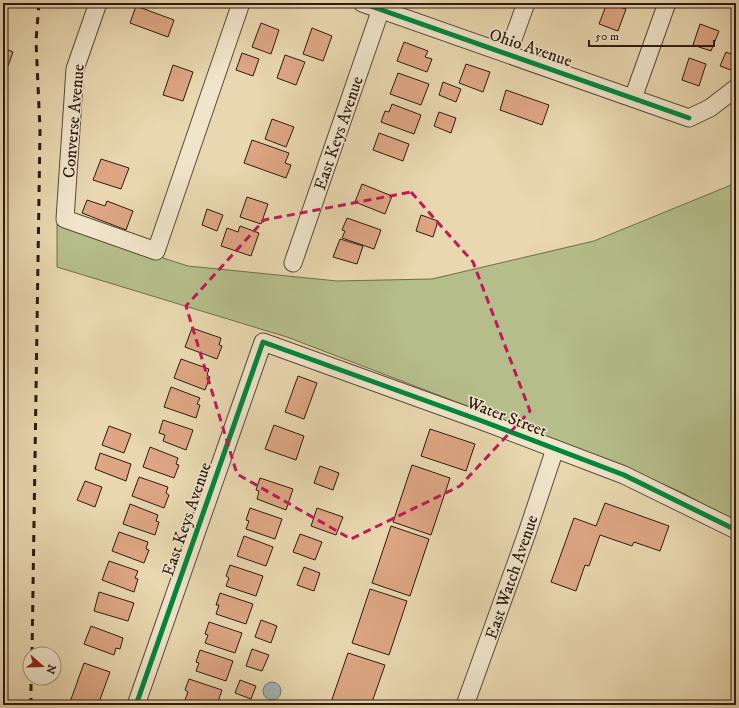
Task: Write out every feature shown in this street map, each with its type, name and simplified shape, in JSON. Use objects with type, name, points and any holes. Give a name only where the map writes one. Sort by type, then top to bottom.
[{"type":"street","name":"Converse Avenue","points":[[98,3],[75,69],[65,219],[156,251],[241,3]]},
{"type":"street","name":"Ohio Avenue","points":[[362,3],[382,6],[689,118],[710,108],[736,88]]},
{"type":"street","points":[[508,53],[526,3]]},
{"type":"street","points":[[633,98],[667,3]]},
{"type":"street","name":"East Keys Avenue","points":[[293,263],[382,6]]},
{"type":"street","name":"East Keys Avenue","points":[[136,705],[263,342]]},
{"type":"street","name":"Water Street","points":[[263,342],[482,421],[624,475],[736,530]]},
{"type":"street","name":"East Watch Avenue","points":[[465,705],[524,540],[554,449]]},
{"type":"highlighted area","points":[[411,192],[473,262],[530,411],[460,486],[351,539],[237,474],[186,306],[264,220]]},
{"type":"green space","points":[[736,183],[736,522],[683,493],[618,464],[287,337],[57,267],[57,224],[188,266],[337,281],[432,279],[594,241]]},
{"type":"water","points":[[268,682],[276,682],[281,687],[279,698],[276,700],[268,700],[263,695],[263,687]]},
{"type":"building","points":[[212,3],[227,3],[226,8]]},
{"type":"building","points":[[434,3],[447,3],[445,7]]},
{"type":"building","points":[[607,3],[626,9],[618,31],[599,24]]},
{"type":"building","points":[[717,3],[736,3],[736,7],[735,9]]},
{"type":"building","points":[[136,6],[174,20],[168,37],[130,23]]},
{"type":"building","points":[[736,18],[736,32],[732,30]]},
{"type":"building","points":[[261,23],[279,30],[271,54],[252,47]]},
{"type":"building","points":[[700,24],[719,31],[711,51],[693,45]]},
{"type":"building","points":[[312,28],[332,36],[323,61],[303,54]]},
{"type":"building","points":[[404,42],[428,51],[425,57],[432,59],[427,72],[397,61]]},
{"type":"building","points":[[3,48],[13,52],[3,80]]},
{"type":"building","points":[[726,52],[736,56],[736,72],[720,66]]},
{"type":"building","points":[[242,53],[259,59],[253,76],[236,70]]},
{"type":"building","points":[[285,55],[305,62],[296,85],[277,78]]},
{"type":"building","points":[[689,58],[706,64],[699,86],[682,80]]},
{"type":"building","points":[[466,64],[490,72],[483,92],[459,83]]},
{"type":"building","points":[[173,65],[193,72],[183,101],[163,95]]},
{"type":"building","points":[[398,73],[429,84],[421,105],[390,94]]},
{"type":"building","points":[[443,82],[461,89],[456,102],[439,95]]},
{"type":"building","points":[[506,90],[549,105],[542,125],[500,110]]},
{"type":"building","points":[[392,104],[421,115],[414,134],[381,122],[385,111],[389,112]]},
{"type":"building","points":[[439,112],[456,118],[451,133],[434,126]]},
{"type":"building","points":[[272,119],[294,127],[286,147],[265,139]]},
{"type":"building","points":[[379,133],[409,144],[403,161],[373,150]]},
{"type":"building","points":[[252,140],[289,153],[285,163],[291,165],[286,178],[244,163]]},
{"type":"building","points":[[101,159],[129,168],[121,189],[93,180]]},
{"type":"building","points":[[362,184],[392,196],[385,214],[355,202]]},
{"type":"building","points":[[247,197],[268,204],[261,224],[240,217]]},
{"type":"building","points":[[87,200],[105,206],[107,201],[133,211],[126,230],[82,213]]},
{"type":"building","points":[[207,209],[223,215],[217,231],[202,225]]},
{"type":"building","points":[[421,215],[438,221],[433,237],[416,231]]},
{"type":"building","points":[[347,218],[381,230],[374,249],[342,238],[345,231],[342,230]]},
{"type":"building","points":[[240,226],[259,233],[251,256],[221,246],[227,228],[238,232]]},
{"type":"building","points":[[340,239],[363,246],[357,264],[333,257]]},
{"type":"building","points":[[192,328],[221,338],[219,345],[222,346],[217,359],[185,347]]},
{"type":"building","points":[[181,359],[209,369],[207,375],[210,377],[205,390],[174,378]]},
{"type":"building","points":[[298,376],[317,383],[304,419],[285,412]]},
{"type":"building","points":[[171,387],[200,398],[197,404],[200,405],[196,418],[164,407]]},
{"type":"building","points":[[163,420],[193,430],[186,450],[163,441],[165,435],[159,433]]},
{"type":"building","points":[[274,425],[304,436],[296,460],[265,449]]},
{"type":"building","points":[[109,426],[131,434],[124,453],[102,445]]},
{"type":"building","points":[[430,429],[475,444],[466,471],[421,456]]},
{"type":"building","points":[[150,447],[178,458],[176,464],[179,465],[174,478],[143,467]]},
{"type":"building","points":[[100,453],[131,464],[126,481],[95,469]]},
{"type":"building","points":[[412,465],[450,478],[431,535],[393,522]]},
{"type":"building","points":[[320,466],[339,473],[333,490],[314,483]]},
{"type":"building","points":[[139,477],[168,487],[166,493],[169,495],[164,508],[132,496]]},
{"type":"building","points":[[260,478],[293,489],[286,510],[257,499],[259,491],[256,490]]},
{"type":"building","points":[[85,481],[102,487],[95,507],[77,500]]},
{"type":"building","points":[[605,503],[669,526],[660,551],[634,542],[632,546],[600,535],[589,566],[585,565],[576,591],[551,582],[574,518],[596,526]]},
{"type":"building","points":[[130,504],[158,515],[156,521],[159,522],[155,535],[123,524]]},
{"type":"building","points":[[250,508],[282,519],[275,539],[246,529],[249,521],[246,520]]},
{"type":"building","points":[[317,508],[343,517],[336,535],[311,526]]},
{"type":"building","points":[[391,526],[429,539],[410,596],[372,583]]},
{"type":"building","points":[[119,532],[148,542],[146,549],[149,550],[144,563],[112,551]]},
{"type":"building","points":[[300,534],[322,542],[315,560],[293,552]]},
{"type":"building","points":[[244,536],[273,547],[266,566],[237,556]]},
{"type":"building","points":[[109,561],[138,571],[135,578],[138,579],[134,592],[102,580]]},
{"type":"building","points":[[230,565],[263,576],[256,596],[226,586],[229,578],[226,576]]},
{"type":"building","points":[[304,567],[320,573],[314,591],[297,585]]},
{"type":"building","points":[[370,589],[407,601],[389,655],[352,643]]},
{"type":"building","points":[[99,592],[134,603],[128,621],[94,611]]},
{"type":"building","points":[[220,593],[253,604],[246,624],[216,614],[219,605],[216,605]]},
{"type":"building","points":[[261,620],[277,626],[271,643],[255,637]]},
{"type":"building","points":[[209,622],[242,633],[235,653],[205,643],[208,635],[205,634]]},
{"type":"building","points":[[91,626],[123,638],[120,649],[116,648],[114,655],[84,644]]},
{"type":"building","points":[[252,649],[269,655],[262,671],[246,666]]},
{"type":"building","points":[[200,650],[233,661],[226,681],[196,671],[199,663],[196,662]]},
{"type":"building","points":[[348,653],[385,665],[371,705],[330,705]]},
{"type":"building","points":[[84,663],[110,672],[98,705],[69,705]]},
{"type":"building","points":[[189,679],[222,690],[217,705],[200,705],[185,700],[188,692],[185,690]]},
{"type":"building","points":[[240,680],[256,686],[251,699],[235,693]]},
{"type":"railway","points":[[32,646],[40,130],[36,41],[39,3]]},
{"type":"railway","points":[[31,686],[31,705]]},
{"type":"cycle path","points":[[362,3],[689,118]]},
{"type":"cycle path","points":[[136,705],[263,342],[482,421],[624,475],[736,530]]}]
